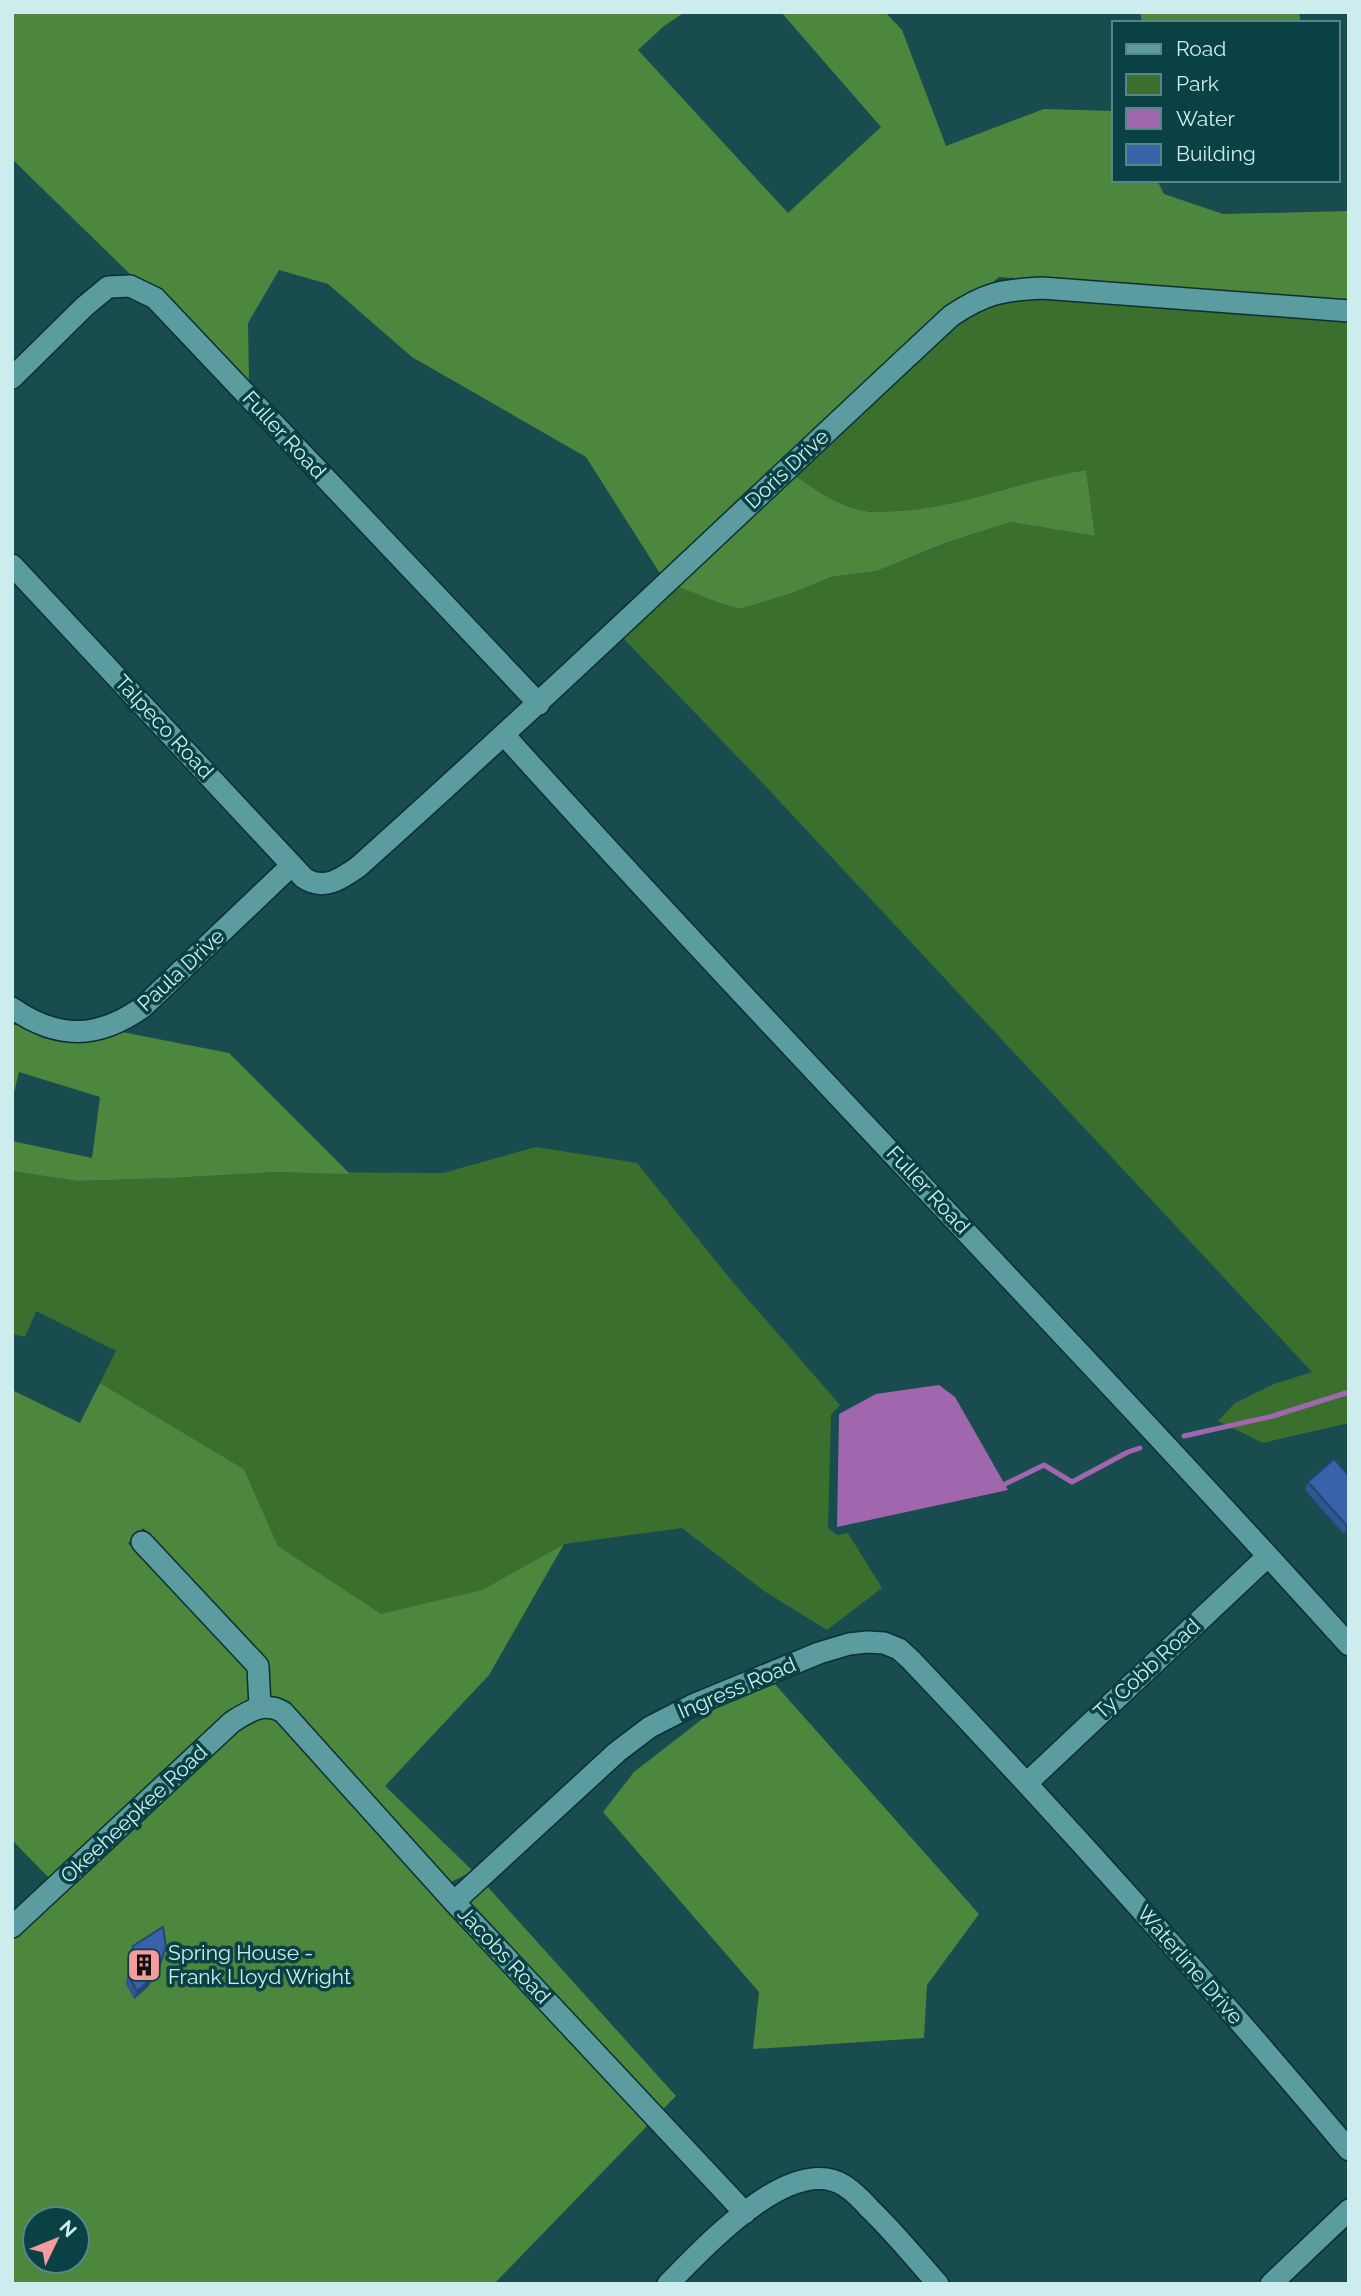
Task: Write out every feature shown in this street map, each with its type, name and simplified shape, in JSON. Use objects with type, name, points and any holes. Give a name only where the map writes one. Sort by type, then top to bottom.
[{"type":"street","name":"Fuller Road","points":[[12,378],[108,287],[130,286],[155,298],[539,704]]},
{"type":"street","name":"Doris Drive","points":[[318,884],[338,881],[358,867],[505,736],[951,316],[971,303],[1009,289],[1042,288],[1349,311]]},
{"type":"street","name":"Talpeco Road","points":[[12,565],[304,878],[318,884]]},
{"type":"street","name":"Fuller Road","points":[[505,736],[653,899],[893,1153],[1349,1645]]},
{"type":"street","name":"Paula Drive","points":[[12,1008],[29,1020],[58,1031],[91,1031],[125,1019],[143,1007],[292,865]]},
{"type":"street","points":[[142,1542],[258,1666],[260,1707]]},
{"type":"street","name":"Ty Cobb Road","points":[[1027,1783],[1268,1556]]},
{"type":"street","name":"Ingress Road","points":[[454,1902],[607,1760],[650,1727],[693,1705],[819,1653],[849,1644],[884,1643],[899,1649],[1027,1783]]},
{"type":"street","name":"Jacobs Road","points":[[260,1707],[274,1707],[283,1712],[454,1902],[746,2213]]},
{"type":"street","name":"Okeeheepkee Road","points":[[12,1927],[232,1722],[260,1707]]},
{"type":"street","name":"Waterline Drive","points":[[1027,1783],[1124,1889],[1349,2150]]},
{"type":"street","points":[[668,2284],[694,2258],[780,2187],[822,2178],[834,2180],[855,2194],[938,2284]]},
{"type":"street","points":[[1271,2284],[1349,2210]]},
{"type":"green space","points":[[12,12],[685,12],[664,26],[638,50],[788,213],[881,127],[781,12],[885,12],[902,30],[946,146],[1044,109],[1112,111],[1112,182],[1158,182],[1164,194],[1223,214],[1349,211],[1349,301],[999,277],[991,284],[967,294],[661,575],[586,457],[412,357],[328,284],[279,270],[248,323],[249,382],[163,291],[132,276],[12,159]]},
{"type":"green space","points":[[1140,12],[1299,12],[1301,21],[1142,21]]},
{"type":"green space","points":[[1041,298],[1349,321],[1349,1423],[1263,1443],[1218,1421],[1235,1403],[1274,1384],[1312,1372],[755,775],[622,637],[676,586],[740,609],[792,593],[831,577],[877,571],[1010,522],[1095,536],[1086,470],[945,505],[876,512],[855,509],[836,501],[794,475],[957,324],[997,304]]},
{"type":"green space","points":[[1086,470],[1095,536],[1010,522],[946,543],[877,571],[831,577],[792,593],[740,609],[676,586],[794,475],[836,501],[855,509],[877,512],[945,505]]},
{"type":"green space","points":[[12,1025],[56,1041],[92,1041],[122,1032],[229,1053],[350,1174],[277,1172],[77,1181],[12,1171],[12,1141],[92,1158],[100,1097],[19,1072],[12,1101]]},
{"type":"green space","points":[[536,1147],[637,1163],[731,1280],[840,1405],[831,1415],[828,1528],[837,1535],[848,1533],[882,1588],[827,1630],[764,1591],[682,1528],[564,1544],[482,1590],[381,1615],[278,1546],[244,1469],[100,1383],[116,1351],[36,1311],[25,1337],[12,1334],[12,1171],[77,1181],[277,1172],[443,1173]]},
{"type":"green space","points":[[100,1383],[244,1469],[278,1546],[381,1614],[482,1590],[564,1544],[489,1675],[385,1786],[473,1871],[451,1882],[291,1705],[280,1698],[270,1697],[266,1659],[143,1528],[128,1543],[248,1671],[249,1701],[50,1879],[12,1840],[12,1390],[80,1423]]},
{"type":"green space","points":[[773,1682],[979,1914],[927,1985],[924,2038],[753,2049],[759,1992],[603,1812],[634,1772],[723,1703]]},
{"type":"green space","points":[[269,1717],[276,1720],[430,1892],[648,2125],[494,2284],[12,2284],[12,1940],[238,1730],[251,1721]]},
{"type":"green space","points":[[486,1885],[676,2096],[663,2109],[469,1901]]},
{"type":"water","points":[[939,1385],[955,1397],[1008,1490],[837,1527],[839,1414],[876,1394]]},
{"type":"building","points":[[1334,1459],[1349,1476],[1347,1526],[1308,1482]]},
{"type":"building","name":"Spring House - Frank Lloyd Wright","points":[[163,1927],[166,1947],[159,1967],[150,1980],[137,1991],[129,1976],[133,1946]]},
{"type":"waterway","points":[[1184,1436],[1273,1416],[1349,1392]]},
{"type":"waterway","points":[[1001,1486],[1044,1465],[1072,1482],[1140,1448]]},
{"type":"place","name":"Spring House - Frank Lloyd Wright","points":[[144,1965]]}]
